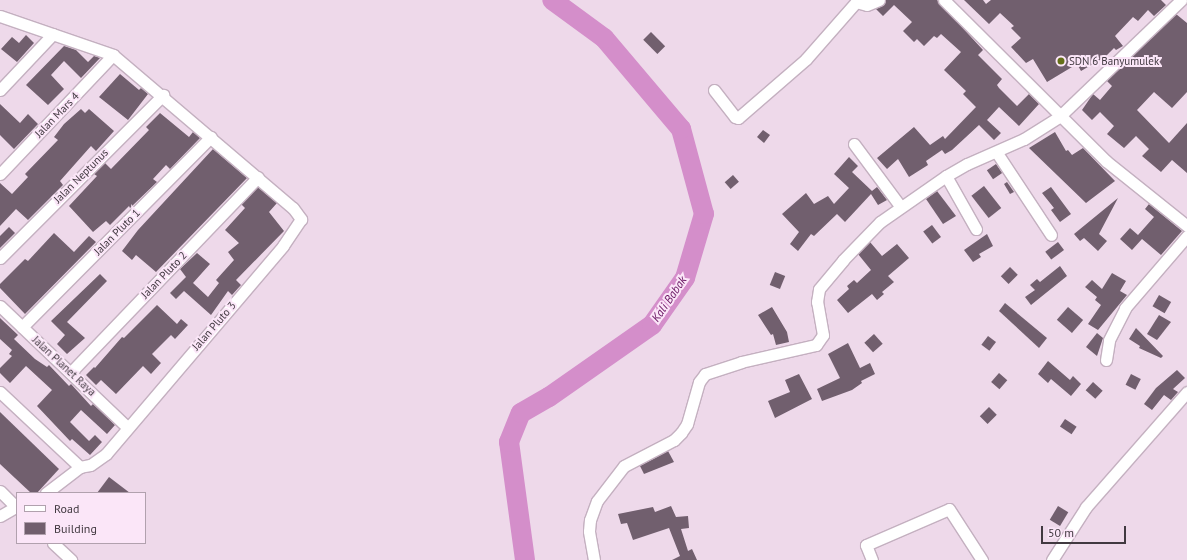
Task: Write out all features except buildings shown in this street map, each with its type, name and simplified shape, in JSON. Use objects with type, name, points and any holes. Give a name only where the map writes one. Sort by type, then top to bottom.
[{"type":"street","points":[[714,90],[735,117],[738,118],[806,59],[855,1],[867,5],[879,0]]},
{"type":"street","points":[[944,0],[1059,117],[1106,161],[1187,226]]},
{"type":"street","points":[[594,560],[590,520],[597,502],[615,475],[634,460],[674,440],[681,433],[687,424],[699,382],[705,374],[741,362],[807,348],[821,340],[823,335],[817,302],[819,288],[843,260],[900,206],[967,164],[997,153],[1024,139],[1059,117],[1181,0]]},
{"type":"street","points":[[0,16],[114,55],[258,177]]},
{"type":"street","points":[[0,90],[53,34]]},
{"type":"street","name":"Jalan Mars 4","points":[[0,174],[114,55]]},
{"type":"street","name":"Jalan Neptunus","points":[[0,258],[163,95]]},
{"type":"street","name":"Jalan Pluto 1","points":[[22,327],[211,137]]},
{"type":"street","points":[[854,144],[900,206]]},
{"type":"street","points":[[997,153],[1050,235]]},
{"type":"street","points":[[946,176],[976,229]]},
{"type":"street","name":"Jalan Pluto 3","points":[[47,492],[80,467],[90,465],[106,454],[299,223],[300,216],[258,177]]},
{"type":"street","name":"Jalan Pluto 2","points":[[71,372],[258,177]]},
{"type":"street","points":[[1106,360],[1109,340],[1125,308],[1187,236]]},
{"type":"street","name":"Jalan Planet Raya","points":[[0,306],[127,427]]},
{"type":"street","points":[[0,392],[80,467]]},
{"type":"street","points":[[1052,560],[1086,507],[1187,392]]},
{"type":"street","points":[[0,491],[16,506]]},
{"type":"street","points":[[0,516],[16,508]]},
{"type":"street","points":[[872,560],[866,545],[949,509],[977,559]]},
{"type":"street","points":[[55,544],[71,560]]},
{"type":"waterway","name":"Kali Babak","points":[[525,560],[509,442],[521,413],[549,397],[652,325],[685,278],[704,214],[681,129],[604,38],[552,0]]},
{"type":"place","name":"SDN 6 Banyumulek","points":[[1061,61]]}]
